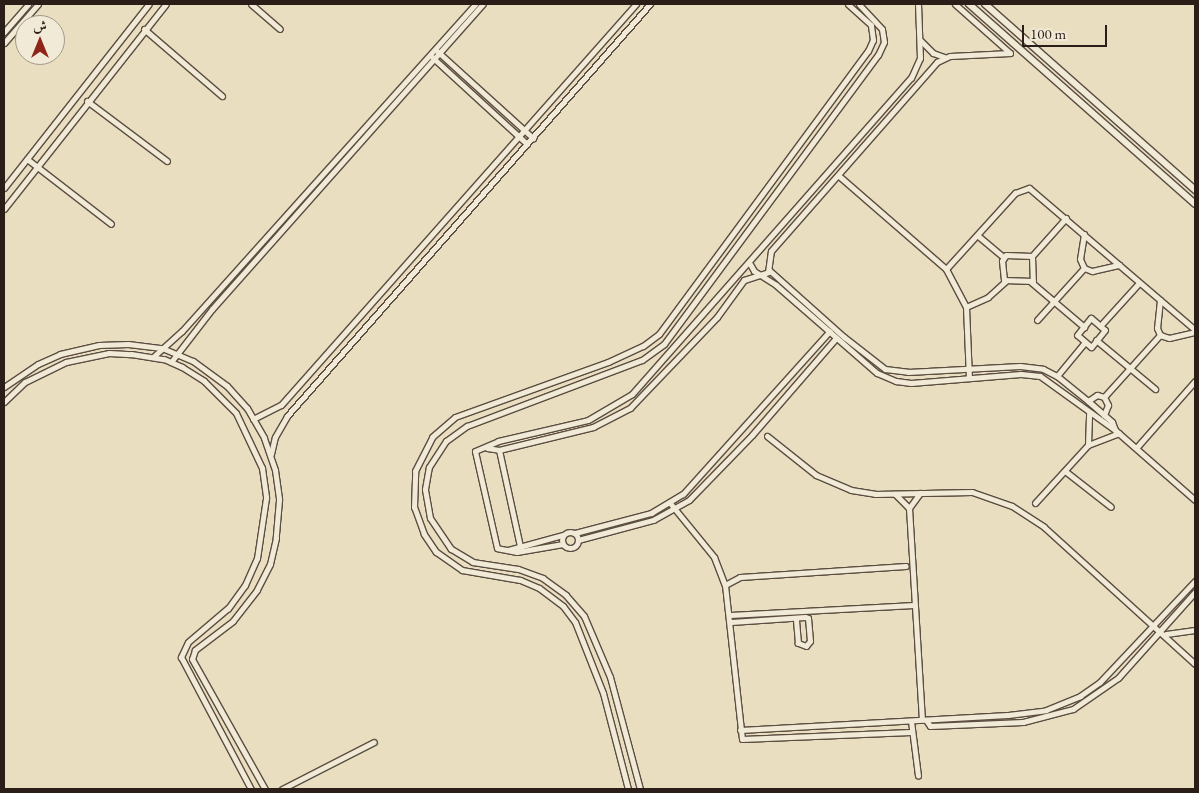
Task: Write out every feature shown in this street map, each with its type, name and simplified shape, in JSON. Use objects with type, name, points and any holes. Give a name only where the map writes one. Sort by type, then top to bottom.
[{"type":"street","points":[[4,32],[28,4]]},
{"type":"street","points":[[4,43],[37,4]]},
{"type":"street","points":[[4,188],[149,4]]},
{"type":"street","points":[[4,209],[165,4]]},
{"type":"street","points":[[251,4],[280,30]]},
{"type":"street","points":[[171,362],[212,309],[432,57],[475,4]]},
{"type":"street","points":[[437,51],[483,4]]},
{"type":"street","points":[[253,419],[277,409],[636,4]]},
{"type":"street","points":[[271,457],[275,436],[287,416],[650,4]]},
{"type":"street","points":[[628,789],[599,680],[576,622],[554,598],[520,580],[462,570],[436,552],[424,534],[414,507],[415,471],[432,437],[455,416],[608,362],[648,342],[712,262],[871,45],[870,25],[848,4]]},
{"type":"street","points":[[640,789],[614,690],[589,624],[559,589],[518,568],[465,559],[445,544],[428,512],[428,474],[440,448],[467,426],[650,356],[664,344],[882,49],[882,29],[859,4]]},
{"type":"street","points":[[487,448],[498,441],[588,420],[624,400],[750,264],[912,78],[919,66],[921,40],[918,4]]},
{"type":"street","points":[[921,40],[933,53],[944,57],[1010,53],[955,4]]},
{"type":"street","points":[[969,4],[1195,204]]},
{"type":"street","points":[[985,4],[1195,190]]},
{"type":"street","points":[[4,20],[10,25]]},
{"type":"street","points":[[144,29],[222,96]]},
{"type":"street","points":[[437,51],[533,138]]},
{"type":"street","points":[[432,57],[527,144]]},
{"type":"street","points":[[153,357],[182,331],[432,57]]},
{"type":"street","points":[[769,270],[770,254],[918,84],[944,57]]},
{"type":"street","points":[[912,78],[918,84]]},
{"type":"street","points":[[900,91],[907,98]]},
{"type":"street","points":[[87,101],[166,161]]},
{"type":"street","points":[[880,114],[887,120]]},
{"type":"street","points":[[872,123],[880,129]]},
{"type":"street","points":[[26,159],[112,224]]},
{"type":"street","points":[[839,176],[946,269],[966,308],[969,378]]},
{"type":"street","points":[[946,269],[1024,188],[1034,190],[1195,331]]},
{"type":"street","points":[[794,213],[800,219]]},
{"type":"street","points":[[1031,282],[1032,256],[1066,218]]},
{"type":"street","points":[[1084,234],[1080,259],[1084,268]]},
{"type":"street","points":[[977,235],[1003,257],[1032,256]]},
{"type":"street","points":[[1003,257],[1006,281]]},
{"type":"street","points":[[712,262],[720,268]]},
{"type":"street","points":[[750,264],[754,271],[762,274],[776,285],[868,367],[896,381],[1035,375],[1052,383],[1089,413],[1137,447],[1195,500]]},
{"type":"street","points":[[1084,268],[1092,270],[1119,265]]},
{"type":"street","points":[[1037,320],[1084,268]]},
{"type":"street","points":[[769,270],[747,278],[731,296],[717,317],[630,408],[599,425],[499,450],[487,448],[476,450],[475,456],[494,545],[517,552],[563,544],[571,548],[578,540],[644,523],[675,510],[703,487],[840,334]]},
{"type":"street","points":[[769,270],[840,334],[872,360],[891,371],[969,370],[1027,366],[1057,376],[1104,415],[1117,431]]},
{"type":"street","points":[[776,285],[780,280]]},
{"type":"street","points":[[966,308],[988,297],[1006,281],[1031,282],[1084,327]]},
{"type":"street","points":[[1100,326],[1139,283]]},
{"type":"street","points":[[725,291],[731,296]]},
{"type":"street","points":[[1160,300],[1157,326],[1160,335]]},
{"type":"street","points":[[1091,318],[1100,326],[1105,330],[1091,347],[1077,335],[1091,318]]},
{"type":"street","points":[[508,550],[642,516],[670,504],[693,486],[833,327]]},
{"type":"street","points":[[1160,335],[1169,338],[1195,331]]},
{"type":"street","points":[[1104,397],[1160,335]]},
{"type":"street","points":[[1096,340],[1155,389]]},
{"type":"street","points":[[1057,376],[1085,342]]},
{"type":"street","points":[[4,387],[38,364],[76,349],[117,344],[162,348],[206,370],[227,386],[253,419],[271,457],[280,500],[270,564],[250,600],[233,621],[195,650],[194,665],[265,789]]},
{"type":"street","points":[[5,398],[26,382],[66,362],[109,353],[153,357],[171,362],[199,378],[218,393],[236,413],[262,468],[266,498],[265,519],[257,558],[244,585],[228,608],[185,645],[181,661],[251,789]]},
{"type":"street","points":[[1137,447],[1195,381]]},
{"type":"street","points":[[218,393],[227,386]]},
{"type":"street","points":[[1088,401],[1097,395],[1104,397],[1108,405],[1104,415]]},
{"type":"street","points":[[277,409],[287,416]]},
{"type":"street","points":[[1088,445],[1089,413]]},
{"type":"street","points":[[755,417],[762,423]]},
{"type":"street","points":[[1035,504],[1088,445],[1117,431]]},
{"type":"street","points":[[534,434],[535,442]]},
{"type":"street","points":[[767,436],[810,471],[836,485],[866,493],[972,492],[1003,502],[1026,514],[1164,633],[1195,664]]},
{"type":"street","points":[[499,450],[520,546]]},
{"type":"street","points":[[1065,471],[1110,507]]},
{"type":"street","points":[[921,492],[909,508],[914,604],[924,720],[930,726],[1023,722],[1060,714],[1106,689],[1164,633],[1195,592]]},
{"type":"street","points":[[895,494],[909,508]]},
{"type":"street","points":[[670,504],[714,557],[726,585],[741,738],[911,732]]},
{"type":"street","points":[[575,533],[578,540]]},
{"type":"street","points":[[563,544],[564,535]]},
{"type":"street","points":[[726,585],[740,577],[906,566]]},
{"type":"street","points":[[740,730],[1034,713],[1058,706],[1100,682],[1156,626],[1195,581]]},
{"type":"street","points":[[730,615],[914,604]]},
{"type":"street","points":[[730,622],[805,617],[810,621],[810,641],[806,646],[798,642],[796,618]]},
{"type":"street","points":[[1164,633],[1195,630]]},
{"type":"street","points":[[202,631],[210,639]]},
{"type":"street","points":[[599,680],[610,678]]},
{"type":"street","points":[[603,693],[614,690]]},
{"type":"street","points":[[911,721],[911,732],[916,739],[918,776]]},
{"type":"street","points":[[282,789],[374,742]]},
{"type":"street","points":[[235,760],[245,756]]}]
